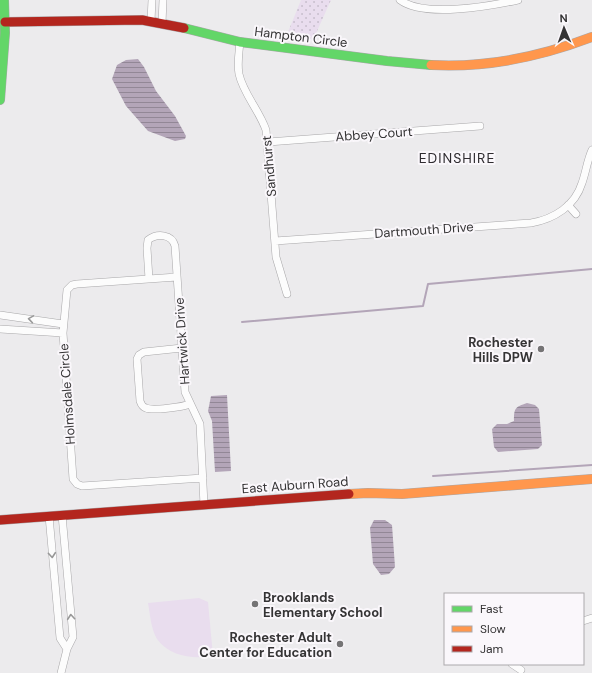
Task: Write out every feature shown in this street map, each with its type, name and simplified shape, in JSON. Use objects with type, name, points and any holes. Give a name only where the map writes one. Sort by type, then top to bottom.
[{"type":"street","points":[[0,100],[5,22],[4,0]]},
{"type":"street","points":[[151,21],[152,0]]},
{"type":"street","points":[[162,23],[163,0]]},
{"type":"street","points":[[400,0],[413,6],[443,9],[472,8],[518,0]]},
{"type":"street","name":"Hampton Circle","points":[[5,22],[127,19],[151,21],[240,42],[405,63],[441,66],[477,65],[522,59],[547,53],[592,37]]},
{"type":"street","name":"Sandhurst","points":[[240,42],[238,63],[240,78],[262,120],[268,142],[275,241],[278,265],[287,294]]},
{"type":"street","name":"Abbey Court","points":[[268,142],[480,126]]},
{"type":"street","name":"Dartmouth Drive","points":[[275,241],[545,220],[553,217],[568,205],[580,188],[587,161],[592,150]]},
{"type":"street","points":[[568,205],[576,214]]},
{"type":"street","name":"Hartwick Drive","points":[[149,279],[147,244],[150,238],[160,236],[171,238],[174,242],[185,392],[200,424],[204,505]]},
{"type":"street","name":"Holmsdale Circle","points":[[177,277],[72,285],[66,290],[63,333],[73,479],[77,484],[82,486],[203,478]]},
{"type":"street","points":[[0,315],[63,324]]},
{"type":"street","points":[[0,329],[63,333]]},
{"type":"street","points":[[182,348],[144,352],[139,355],[137,359],[140,401],[144,408],[148,409],[184,406],[190,404]]},
{"type":"street","name":"East Auburn Road","points":[[0,517],[49,516],[368,493],[402,494],[592,479]]},
{"type":"street","points":[[61,673],[67,649],[73,637],[62,515]]},
{"type":"street","points":[[49,516],[60,638],[67,649]]},
{"type":"street","points":[[56,597],[69,596]]},
{"type":"shaded area","points":[[301,0],[331,0],[313,40],[286,37]]},
{"type":"shaded area","points":[[138,59],[144,67],[156,91],[175,116],[186,136],[185,139],[175,141],[148,131],[126,106],[112,79],[117,65],[126,60]]},
{"type":"shaded area","points":[[227,395],[231,471],[215,472],[212,421],[208,411],[211,396]]},
{"type":"shaded area","points":[[527,403],[535,405],[539,409],[542,445],[538,449],[498,452],[494,447],[492,429],[497,424],[507,424],[514,421],[514,413],[516,409]]},
{"type":"shaded area","points":[[374,520],[385,520],[392,525],[395,567],[389,574],[381,575],[373,564],[370,528]]},
{"type":"shaded area","points":[[199,598],[208,602],[213,656],[190,657],[168,650],[157,639],[153,631],[148,603]]},
{"type":"waterway","points":[[242,322],[423,306],[428,284],[592,269]]},
{"type":"waterway","points":[[433,476],[592,465]]},
{"type":"traffic: fast","points":[[0,100],[5,33],[4,0]]},
{"type":"traffic: fast","points":[[184,28],[240,42],[387,61],[431,65]]},
{"type":"traffic: slow","points":[[431,65],[472,65],[513,60],[553,50],[592,37]]},
{"type":"traffic: slow","points":[[349,494],[402,494],[592,479]]},
{"type":"traffic: jam","points":[[5,22],[142,20],[184,28]]},
{"type":"traffic: jam","points":[[0,520],[349,494]]},
{"type":"place","name":"Rochester Hills DPW","points":[[541,349]]},
{"type":"place","name":"Brooklands Elementary School","points":[[255,604]]},
{"type":"place","name":"Rochester Adult Center for Education","points":[[340,644]]},
{"type":"district","name":"EDINSHIRE","points":[[457,158]]}]
